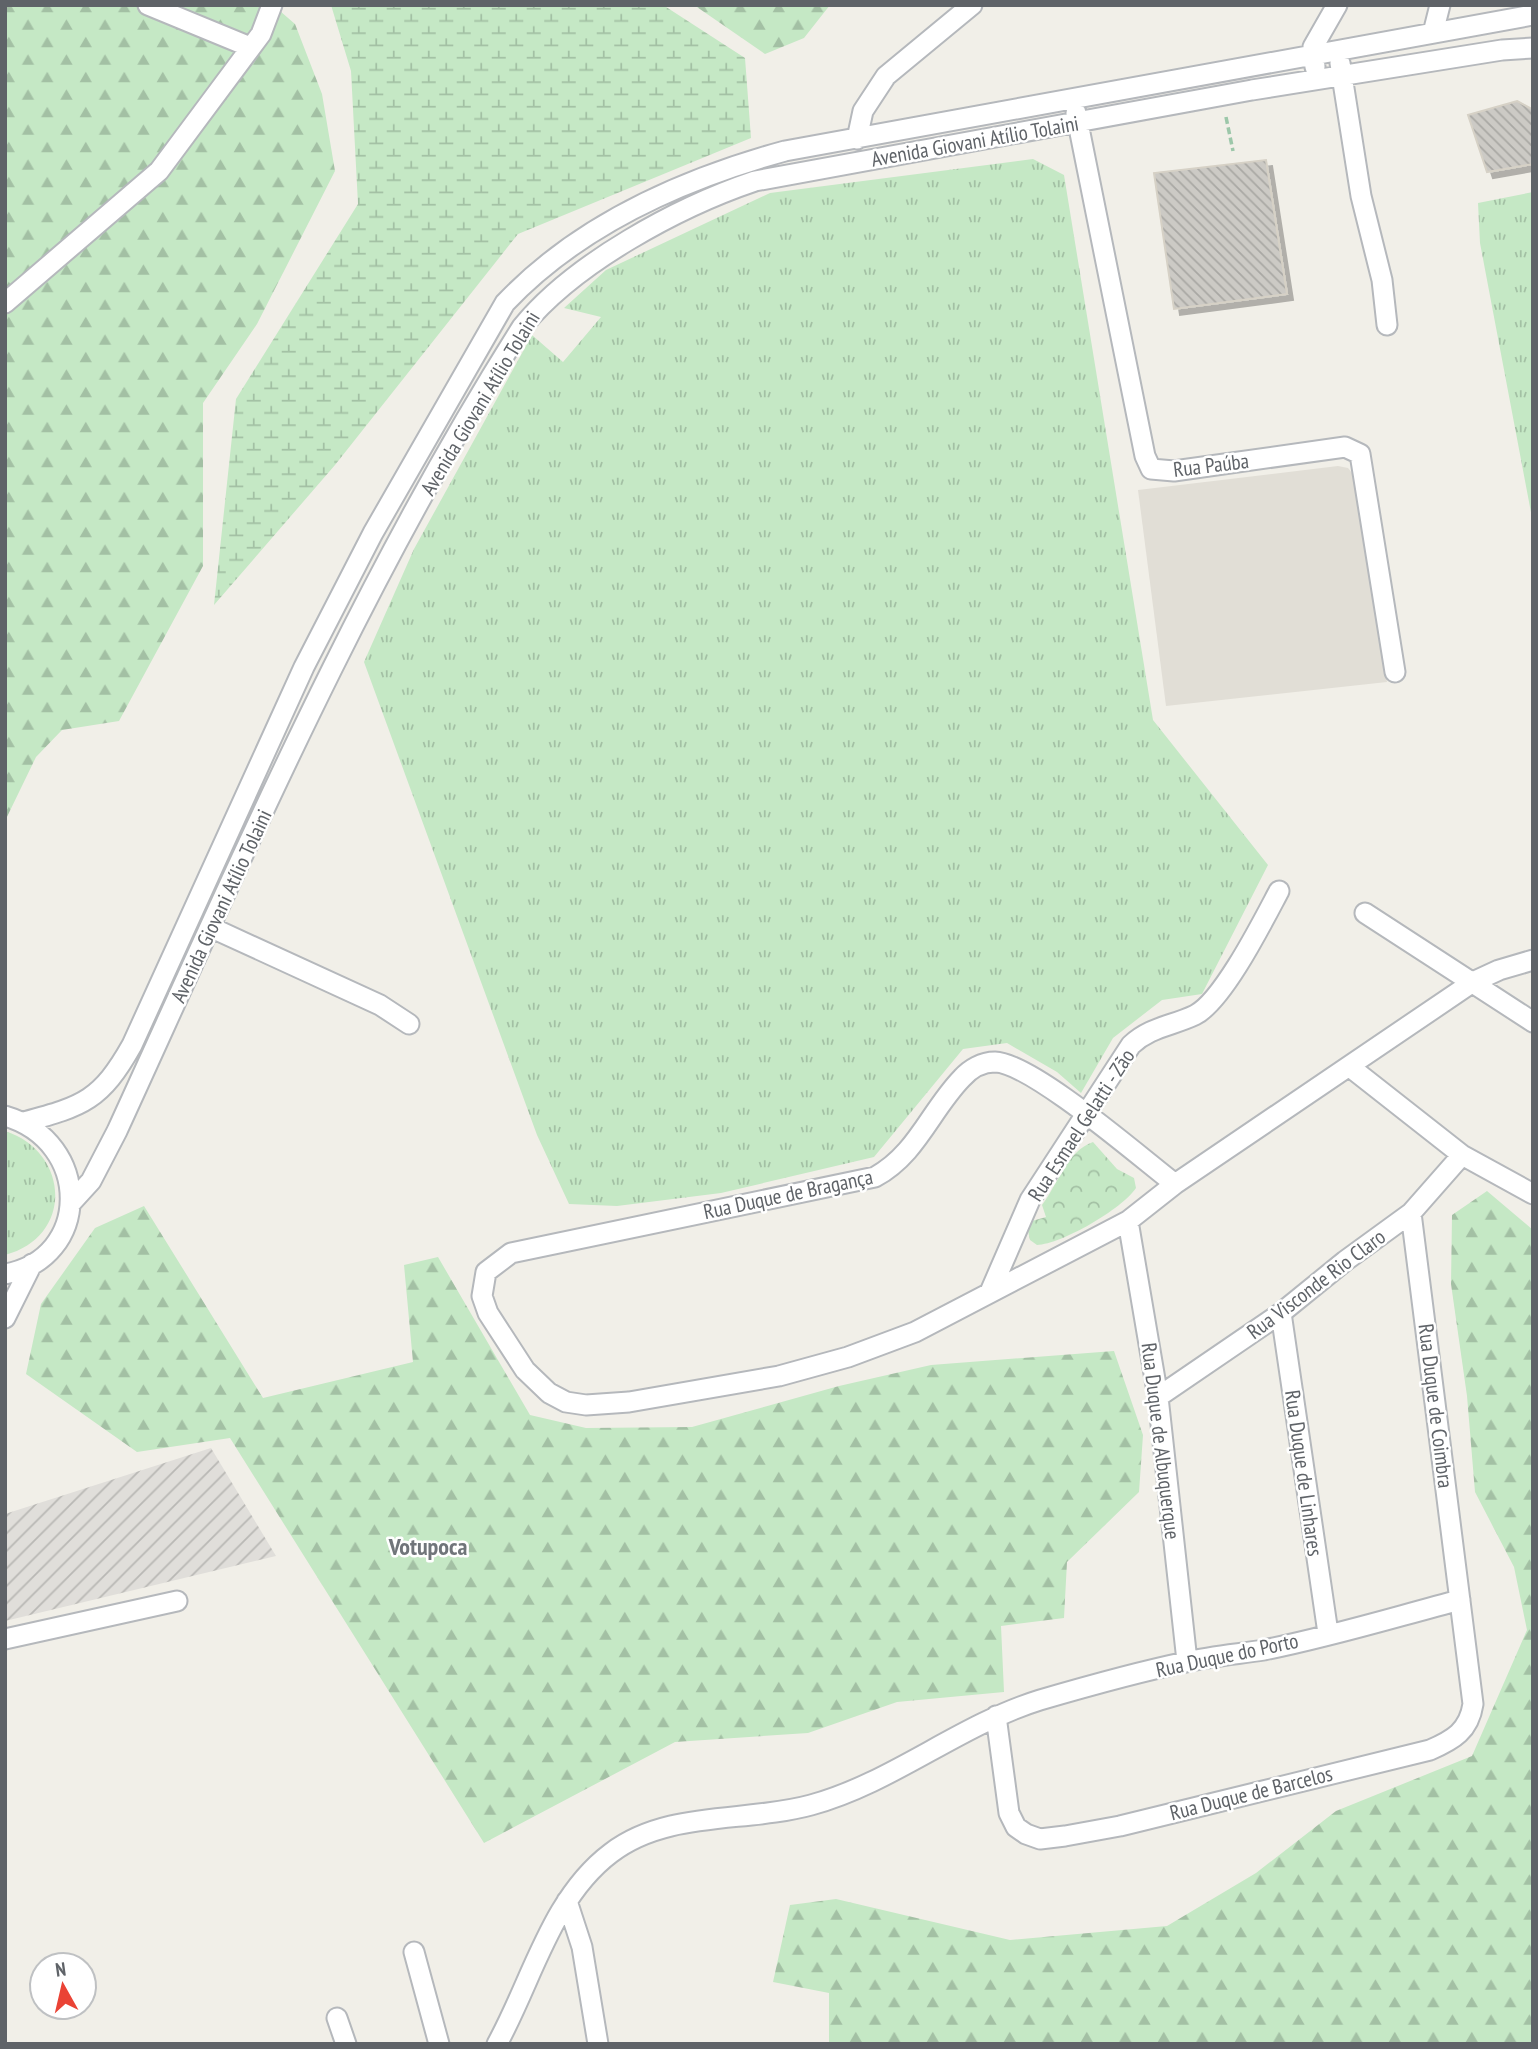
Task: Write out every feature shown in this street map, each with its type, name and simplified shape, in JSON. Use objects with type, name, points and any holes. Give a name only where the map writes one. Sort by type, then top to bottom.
[{"type":"street","points":[[148,5],[250,47]]},
{"type":"street","points":[[5,303],[159,171],[268,22],[272,5]]},
{"type":"street","points":[[857,139],[863,111],[886,76],[972,5]]},
{"type":"street","points":[[1317,80],[1313,47],[1337,5]]},
{"type":"street","points":[[1433,33],[1440,5]]},
{"type":"street","name":"Avenida Giovani Atílio Tolaini","points":[[15,1119],[79,1105],[102,1091],[127,1054],[304,667],[373,534],[505,303],[532,275],[566,249],[681,187],[726,167],[785,151],[1533,15]]},
{"type":"street","name":"Avenida Giovani Atílio Tolaini","points":[[70,1204],[91,1181],[117,1131],[342,644],[499,363],[543,301],[577,274],[626,243],[723,192],[755,181],[1342,75],[1502,50],[1533,48]]},
{"type":"street","points":[[1338,52],[1361,196],[1382,280],[1387,325]]},
{"type":"street","points":[[1073,100],[1077,124]]},
{"type":"street","name":"Rua Paúba","points":[[1077,124],[1145,456],[1151,469],[1174,471],[1345,447],[1360,454],[1395,672]]},
{"type":"street","name":"Rua Esmael Gelatti - Zão","points":[[990,1292],[1030,1200],[1132,1045],[1143,1034],[1196,1015],[1219,995],[1279,891]]},
{"type":"street","points":[[1365,913],[1533,1022]]},
{"type":"street","points":[[210,927],[380,1005],[409,1024]]},
{"type":"street","points":[[990,1292],[1128,1221],[1175,1184],[1473,982],[1499,970],[1533,961]]},
{"type":"street","name":"Rua Duque de Bragança","points":[[990,1292],[915,1332],[848,1357],[779,1376],[629,1402],[586,1405],[566,1402],[549,1393],[525,1370],[488,1313],[482,1296],[486,1272],[511,1252],[875,1177],[892,1168],[910,1150],[961,1079],[981,1064],[994,1062],[1009,1065],[1051,1088],[1175,1184]]},
{"type":"street","points":[[1350,1067],[1462,1155],[1533,1194]]},
{"type":"street","points":[[5,1318],[32,1264],[58,1238],[70,1204],[69,1179],[61,1155],[45,1136],[15,1119]]},
{"type":"street","name":"Rua Visconde Rio Claro","points":[[1158,1397],[1281,1313],[1345,1261],[1411,1213],[1462,1155]]},
{"type":"street","name":"Rua Duque de Coimbra","points":[[1411,1213],[1460,1600]]},
{"type":"street","name":"Rua Duque de Albuquerque","points":[[1128,1221],[1158,1397],[1187,1661]]},
{"type":"street","points":[[5,1274],[32,1264]]},
{"type":"street","name":"Rua Duque de Linhares","points":[[1281,1313],[1328,1633]]},
{"type":"street","name":"Rua Duque do Porto","points":[[497,2044],[567,1901],[587,1873],[612,1851],[644,1834],[676,1825],[810,1805],[856,1788],[996,1716],[1041,1700],[1187,1661],[1266,1649],[1460,1600]]},
{"type":"street","name":"Rua Duque de Barcelos","points":[[996,1716],[1009,1813],[1016,1827],[1040,1839],[1120,1826],[1430,1750],[1460,1734],[1470,1720],[1473,1704],[1460,1600]]},
{"type":"street","points":[[5,1639],[177,1601]]},
{"type":"street","points":[[567,1901],[582,1947],[598,2044]]},
{"type":"street","points":[[414,1952],[439,2044]]},
{"type":"street","points":[[337,2018],[346,2044]]},
{"type":"path","points":[[1226,117],[1233,151]]},
{"type":"shaded area","points":[[1338,466],[1348,468],[1357,479],[1387,682],[1166,706],[1138,490]]},
{"type":"shaded area","points":[[211,1448],[276,1556],[5,1621],[5,1514]]},
{"type":"green space","points":[[5,5],[273,5],[295,24],[322,94],[335,171],[257,324],[203,403],[203,566],[119,721],[62,730],[36,757],[5,821]]},
{"type":"green space","points":[[331,5],[663,5],[745,58],[751,138],[518,234],[335,465],[214,605],[236,399],[358,204],[351,71]]},
{"type":"green space","points":[[694,5],[830,5],[804,38],[765,54]]},
{"type":"green space","points":[[1033,159],[1064,175],[1153,720],[1268,865],[1202,994],[1162,1000],[1113,1038],[1081,1093],[1057,1072],[1007,1043],[963,1049],[874,1157],[721,1193],[617,1206],[569,1204],[537,1135],[364,662],[414,549],[532,335],[563,362],[601,317],[564,308],[606,270],[770,193]]},
{"type":"green space","points":[[1533,192],[1533,523],[1480,243],[1478,203]]},
{"type":"green space","points":[[5,1131],[26,1142],[42,1157],[52,1175],[55,1194],[52,1213],[43,1231],[27,1245],[5,1255]]},
{"type":"green space","points":[[1093,1142],[1117,1169],[1134,1178],[1136,1188],[1118,1206],[1091,1224],[1061,1239],[1037,1245],[1030,1240],[1027,1226],[1032,1221],[1046,1217],[1042,1205],[1064,1169],[1076,1153]]},
{"type":"green space","points":[[1487,1191],[1533,1230],[1533,2044],[829,2044],[829,1993],[773,1982],[790,1905],[836,1899],[1010,1940],[1167,1926],[1256,1873],[1336,1811],[1472,1756],[1527,1630],[1514,1567],[1475,1492],[1467,1396],[1451,1284],[1452,1215]]},
{"type":"green space","points":[[144,1206],[263,1398],[413,1362],[404,1265],[438,1257],[530,1415],[586,1428],[692,1427],[839,1386],[931,1365],[1114,1351],[1143,1435],[1139,1492],[1067,1562],[1064,1618],[1001,1626],[1004,1692],[897,1702],[808,1733],[675,1742],[484,1843],[230,1438],[137,1452],[26,1374],[41,1304],[95,1228]]},
{"type":"building","points":[[1517,101],[1532,109],[1533,164],[1487,172],[1468,115]]},
{"type":"building","points":[[1266,160],[1287,294],[1174,309],[1154,173]]},
{"type":"district","name":"Votupoca","points":[[428,1546]]}]
